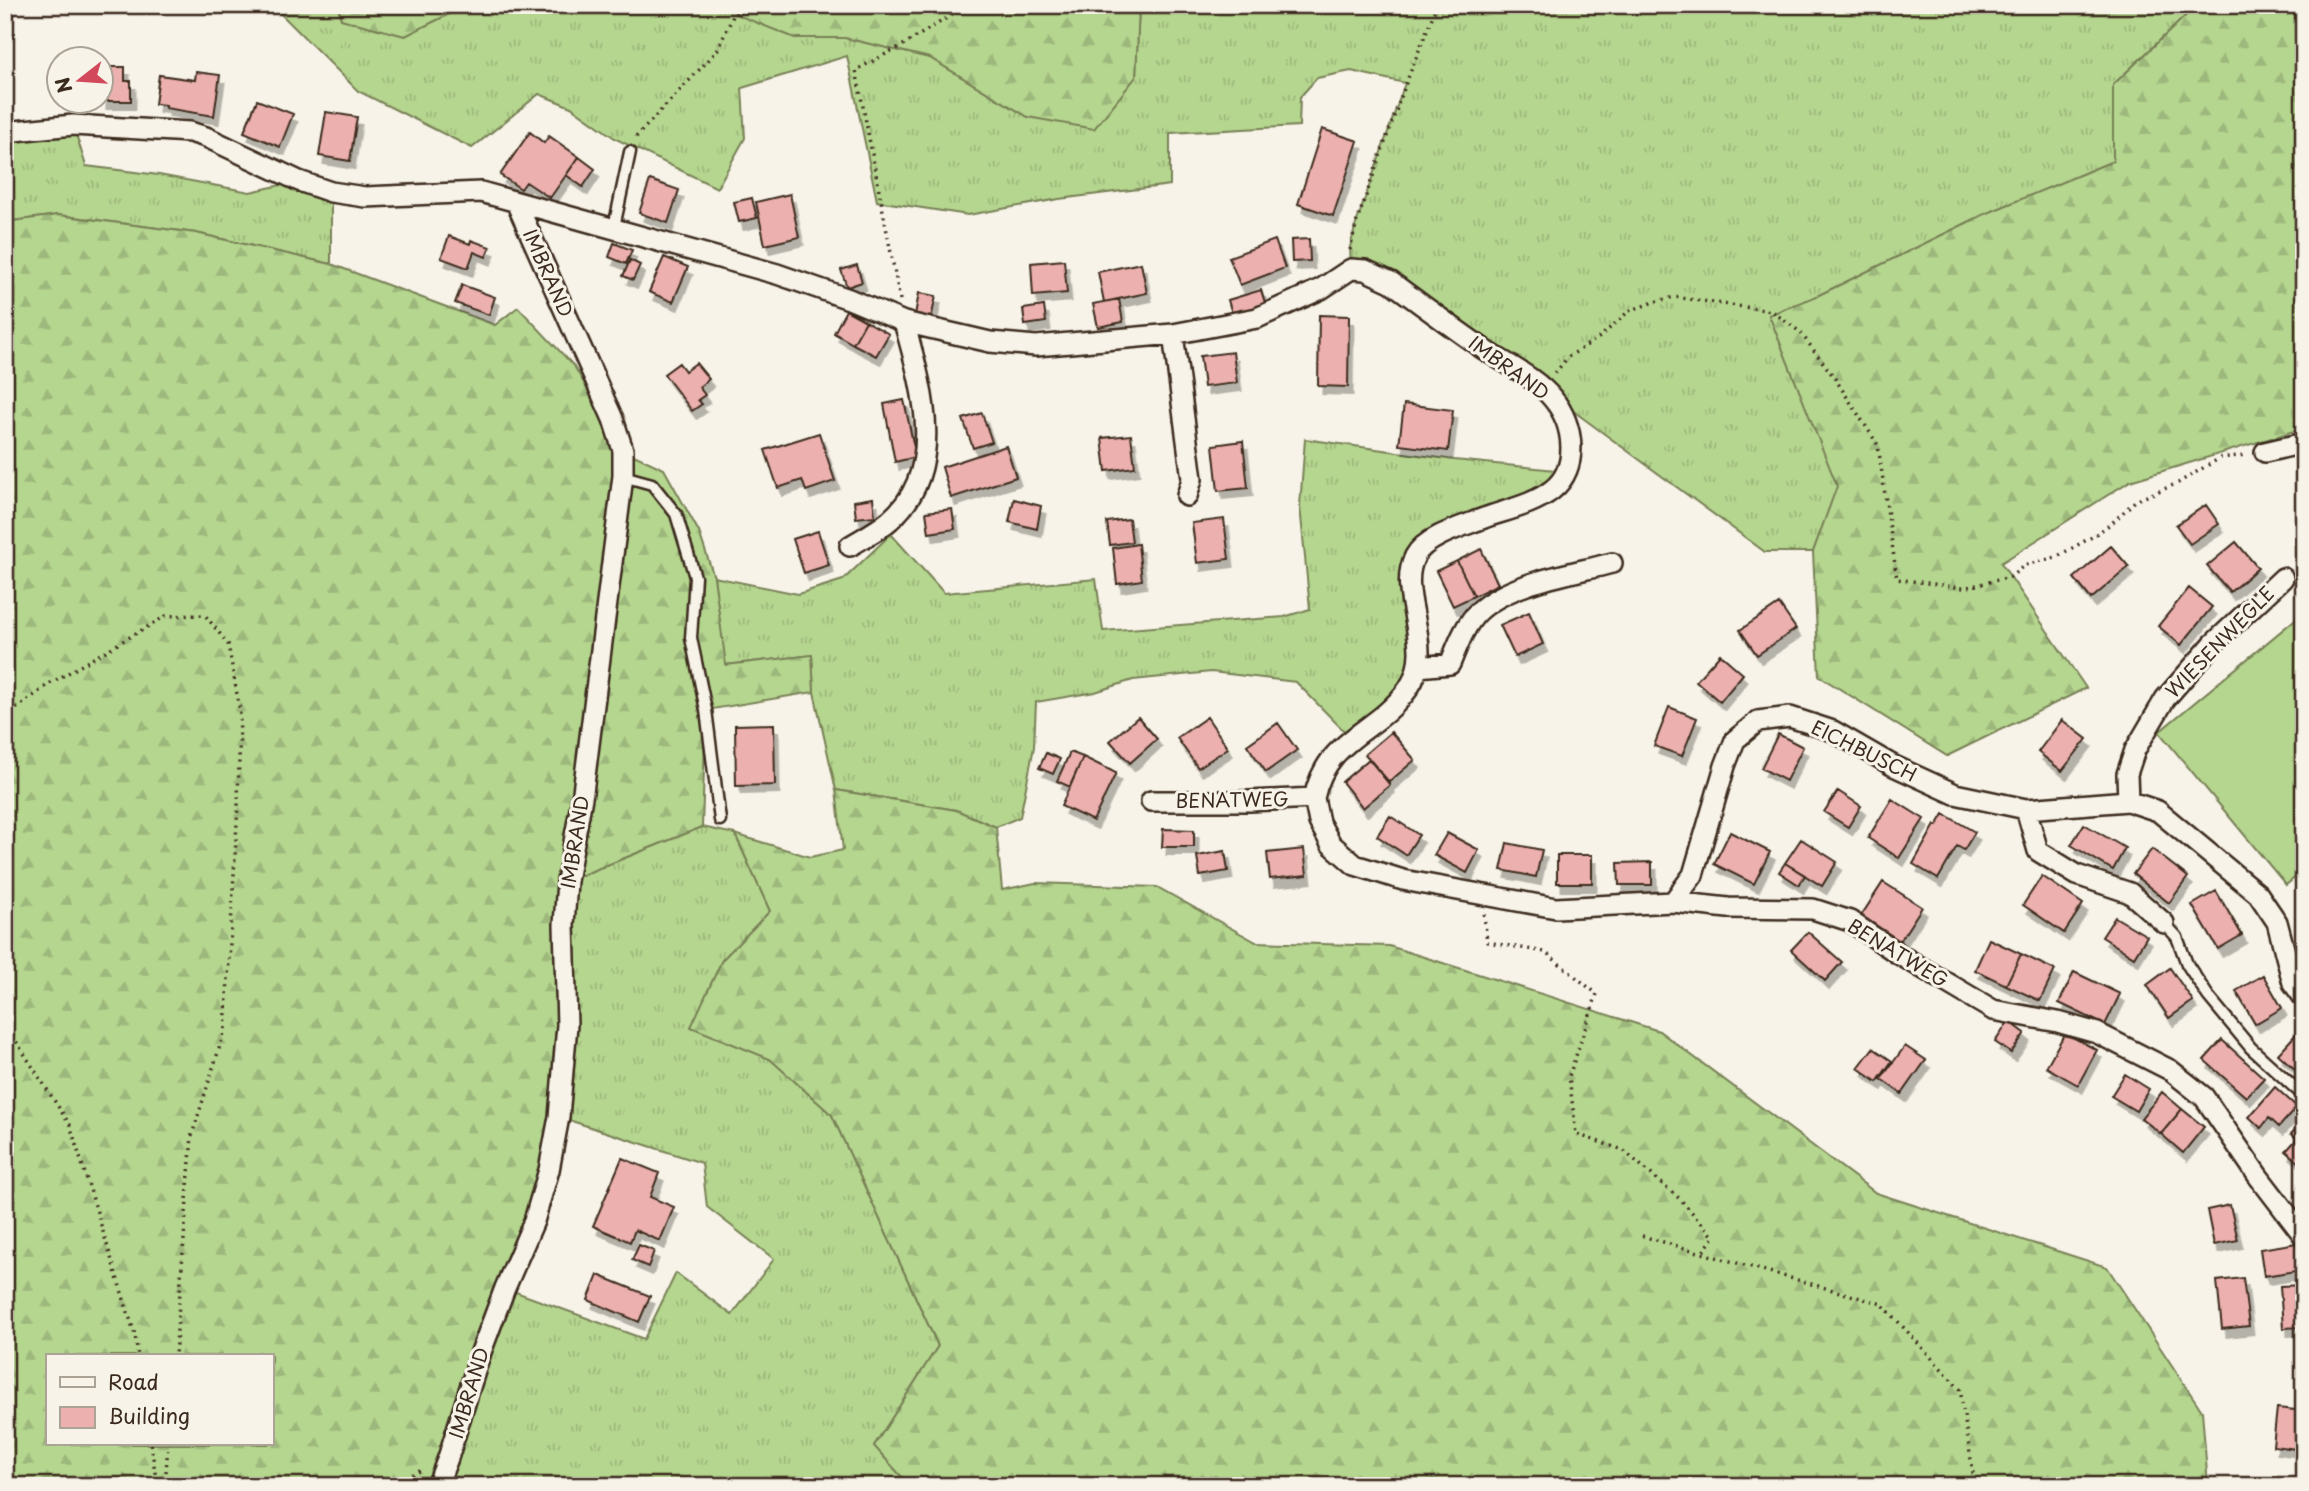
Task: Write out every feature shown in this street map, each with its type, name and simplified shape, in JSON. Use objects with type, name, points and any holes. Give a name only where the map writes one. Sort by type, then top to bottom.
[{"type":"street","name":"IMBRAND","points":[[5,132],[73,125],[190,132],[299,181],[331,192],[365,197],[481,192],[777,274],[904,322],[990,342],[1036,346],[1173,334],[1257,317],[1321,289],[1351,270],[1365,270],[1391,282],[1542,387],[1563,413],[1570,429],[1570,457],[1566,471],[1554,489],[1539,499],[1436,537],[1416,554],[1410,573],[1419,633],[1418,667]]},
{"type":"street","name":"IMBRAND","points":[[437,1486],[449,1458],[481,1352],[534,1221],[549,1170],[559,1116],[567,1025],[564,925],[568,881],[583,792],[623,476],[622,450],[609,410],[516,202]]},
{"type":"street","points":[[850,546],[891,519],[915,489],[924,462],[926,434],[923,391],[904,322]]},
{"type":"street","points":[[1173,334],[1192,479],[1186,496]]},
{"type":"street","points":[[2265,452],[2304,443]]},
{"type":"street","points":[[1418,667],[1450,664],[1459,640],[1478,611],[1513,589],[1612,563]]},
{"type":"street","name":"WIESENWEGLE","points":[[2128,801],[2127,774],[2135,750],[2165,699],[2214,643],[2283,578]]},
{"type":"street","name":"BENATWEG","points":[[1418,667],[1398,702],[1330,758],[1318,780],[1314,798],[1319,822],[1331,844],[1354,865],[1403,880],[1556,908],[1673,902],[1728,908],[1813,909],[1850,921],[1900,955],[1993,1010],[2058,1021],[2098,1033],[2171,1070],[2204,1097],[2258,1176],[2304,1236]]},
{"type":"street","name":"EICHBUSCH","points":[[1673,902],[1693,875],[1735,740],[1758,721],[1790,717],[1833,731],[1892,765],[1955,794],[2026,809],[2128,801]]},
{"type":"street","name":"BENATWEG","points":[[1151,801],[1314,798]]},
{"type":"street","points":[[2128,801],[2158,811],[2258,894],[2277,922],[2293,983],[2304,998]]},
{"type":"street","points":[[2026,809],[2038,851],[2077,875],[2130,893],[2164,923]]},
{"type":"lane","points":[[614,227],[630,152]]},
{"type":"lane","points":[[623,476],[652,484],[676,514],[695,577],[691,638],[706,710],[720,820]]},
{"type":"lane","points":[[2164,923],[2177,937],[2187,964],[2208,996],[2251,1048],[2304,1096]]},
{"type":"path","points":[[630,152],[638,133],[717,51],[738,5]]},
{"type":"path","points":[[904,322],[856,70],[950,16],[955,5]]},
{"type":"path","points":[[1351,270],[1350,247],[1356,224],[1437,5]]},
{"type":"path","points":[[1542,387],[1568,357],[1600,337],[1629,311],[1674,297],[1772,310],[1800,332],[1834,377],[1878,445],[1897,579],[1964,588],[2010,578],[2025,565],[2056,557],[2113,522],[2134,501],[2178,483],[2220,458],[2265,452]]},
{"type":"path","points":[[5,717],[49,684],[166,616],[205,615],[228,645],[240,711],[235,885],[225,1030],[192,1135],[175,1354]]},
{"type":"path","points":[[1482,896],[1487,942],[1545,952],[1597,994],[1569,1076],[1576,1135],[1623,1150],[1681,1200],[1714,1237],[1702,1252]]},
{"type":"path","points":[[5,1024],[70,1125],[135,1335],[138,1354]]},
{"type":"path","points":[[1642,1236],[1882,1304],[1960,1389],[1975,1486]]},
{"type":"path","points":[[151,1446],[157,1486]]},
{"type":"path","points":[[165,1486],[169,1446]]},
{"type":"path","points":[[386,1486],[449,1458]]},
{"type":"green space","points":[[272,5],[338,5],[341,19],[405,36],[459,9],[521,14],[523,5],[738,5],[735,13],[795,38],[845,38],[930,58],[1028,117],[1136,77],[1139,5],[2197,5],[2113,85],[2113,161],[1983,215],[1817,296],[1769,315],[1838,486],[1813,552],[1765,552],[1542,388],[1391,282],[1351,269],[1350,247],[1356,224],[1405,83],[1351,71],[1317,78],[1300,97],[1299,126],[1170,133],[1170,185],[1059,199],[968,215],[877,201],[847,56],[742,88],[745,138],[717,188],[616,139],[571,107],[539,94],[472,148],[358,91]]},
{"type":"green space","points":[[338,5],[523,5],[522,14],[459,9],[405,36],[341,19]]},
{"type":"green space","points":[[738,5],[1139,5],[1136,77],[1094,129],[1028,117],[930,58],[845,38],[795,38],[735,14]]},
{"type":"green space","points":[[2197,5],[2304,5],[2304,428],[2130,481],[2001,563],[2086,688],[1947,756],[1819,676],[1813,552],[1837,486],[1769,315],[1817,296],[1983,215],[2113,161],[2113,85]]},
{"type":"green space","points":[[73,125],[86,166],[159,175],[250,192],[299,181],[331,192],[331,264],[196,233],[58,215],[5,222],[5,132]]},
{"type":"green space","points":[[58,215],[196,233],[331,264],[495,325],[518,307],[574,366],[623,450],[664,469],[699,532],[714,577],[726,665],[812,655],[814,692],[706,710],[702,827],[567,881],[559,1117],[437,1486],[5,1486],[5,222]]},
{"type":"green space","points":[[1305,439],[1454,460],[1566,471],[1554,489],[1416,554],[1418,667],[1352,739],[1296,682],[1211,672],[1133,680],[1095,692],[1036,702],[1034,747],[1020,817],[996,827],[956,810],[836,790],[814,692],[812,655],[725,665],[714,577],[798,594],[843,580],[891,534],[944,593],[1096,579],[1103,631],[1284,617],[1310,609],[1300,506]]},
{"type":"green space","points":[[2304,612],[2304,870],[2286,885],[2159,732]]},
{"type":"green space","points":[[836,790],[956,810],[996,827],[1002,890],[1035,883],[1157,887],[1256,942],[1389,946],[1659,1031],[1876,1193],[2107,1267],[2202,1411],[2208,1486],[910,1486],[874,1446],[938,1346],[832,1115],[770,1059],[691,1027],[722,960],[770,911],[735,834],[810,857],[843,850]]},
{"type":"green space","points":[[702,827],[735,834],[770,911],[722,960],[692,1027],[770,1059],[832,1115],[938,1346],[874,1446],[910,1486],[437,1486],[505,1288],[644,1339],[676,1273],[732,1315],[774,1259],[707,1207],[702,1163],[559,1117],[567,881]]},
{"type":"building","points":[[116,67],[125,67],[125,81],[131,81],[131,101],[116,101]]},
{"type":"building","points":[[196,72],[220,75],[214,116],[155,104],[159,75],[195,80]]},
{"type":"building","points":[[257,100],[293,114],[280,147],[244,132]]},
{"type":"building","points":[[326,112],[357,117],[350,161],[319,156]]},
{"type":"building","points":[[1322,129],[1358,141],[1333,216],[1298,204]]},
{"type":"building","points":[[530,132],[544,143],[549,136],[579,157],[550,198],[526,182],[521,189],[500,175]]},
{"type":"building","points":[[579,157],[595,169],[583,187],[566,175]]},
{"type":"building","points":[[650,180],[679,190],[668,223],[639,213]]},
{"type":"building","points":[[790,194],[799,237],[765,245],[756,202]]},
{"type":"building","points":[[752,198],[757,218],[739,222],[734,202]]},
{"type":"building","points":[[449,236],[470,244],[471,240],[490,247],[486,257],[474,252],[468,268],[441,258]]},
{"type":"building","points":[[1309,239],[1310,261],[1292,262],[1291,240]]},
{"type":"building","points":[[1275,240],[1285,268],[1240,285],[1229,257]]},
{"type":"building","points":[[614,243],[632,250],[626,264],[609,257]]},
{"type":"building","points":[[664,257],[688,267],[673,302],[649,292]]},
{"type":"building","points":[[630,260],[640,265],[633,280],[623,276]]},
{"type":"building","points":[[1064,260],[1067,293],[1033,296],[1031,263]]},
{"type":"building","points":[[1141,263],[1147,293],[1104,302],[1098,272]]},
{"type":"building","points":[[857,265],[862,282],[847,287],[841,270]]},
{"type":"building","points":[[462,285],[495,297],[489,315],[455,303]]},
{"type":"building","points":[[1261,290],[1266,306],[1233,317],[1228,300]]},
{"type":"building","points":[[919,293],[936,296],[931,319],[915,315]]},
{"type":"building","points":[[1119,299],[1123,322],[1098,327],[1093,304]]},
{"type":"building","points":[[1044,306],[1046,322],[1025,325],[1023,309]]},
{"type":"building","points":[[846,310],[866,321],[853,344],[834,333]]},
{"type":"building","points":[[1319,315],[1349,316],[1348,387],[1318,386]]},
{"type":"building","points":[[866,321],[889,334],[876,356],[853,344]]},
{"type":"building","points":[[1233,352],[1237,383],[1204,387],[1200,356]]},
{"type":"building","points":[[679,363],[685,371],[696,363],[709,379],[699,387],[705,395],[698,400],[702,404],[692,411],[664,374]]},
{"type":"building","points":[[904,400],[916,457],[895,462],[884,404]]},
{"type":"building","points":[[1404,404],[1453,410],[1448,451],[1399,445]]},
{"type":"building","points":[[982,413],[992,442],[973,448],[963,419]]},
{"type":"building","points":[[819,433],[835,481],[806,491],[802,480],[778,488],[765,450]]},
{"type":"building","points":[[1131,435],[1135,467],[1106,471],[1102,438]]},
{"type":"building","points":[[1243,441],[1248,488],[1218,491],[1213,445]]},
{"type":"building","points":[[1006,446],[1016,477],[951,498],[942,467]]},
{"type":"building","points":[[873,498],[875,516],[856,518],[854,501]]},
{"type":"building","points":[[1014,499],[1041,506],[1037,529],[1009,522]]},
{"type":"building","points":[[2206,505],[2219,524],[2190,544],[2176,525]]},
{"type":"building","points":[[952,509],[955,529],[929,533],[926,512]]},
{"type":"building","points":[[1129,519],[1132,542],[1110,545],[1107,522]]},
{"type":"building","points":[[1224,519],[1229,559],[1197,563],[1192,523]]},
{"type":"building","points":[[818,531],[829,565],[804,573],[793,539]]},
{"type":"building","points":[[2236,542],[2258,568],[2230,592],[2207,566]]},
{"type":"building","points":[[1138,544],[1142,580],[1117,584],[1113,548]]},
{"type":"building","points":[[2111,546],[2129,567],[2091,599],[2074,578]]},
{"type":"building","points":[[1481,549],[1498,584],[1474,596],[1457,561]]},
{"type":"building","points":[[1457,561],[1474,596],[1453,606],[1436,571]]},
{"type":"building","points":[[2189,588],[2212,607],[2181,645],[2158,626]]},
{"type":"building","points":[[1779,604],[1796,629],[1757,655],[1740,630]]},
{"type":"building","points":[[1529,612],[1543,644],[1515,657],[1500,625]]},
{"type":"building","points":[[1720,654],[1743,674],[1720,702],[1696,681]]},
{"type":"building","points":[[1669,707],[1697,718],[1682,756],[1654,746]]},
{"type":"building","points":[[1138,717],[1157,739],[1130,763],[1110,741]]},
{"type":"building","points":[[1207,717],[1228,748],[1198,768],[1177,738]]},
{"type":"building","points":[[2062,720],[2087,739],[2062,771],[2038,752]]},
{"type":"building","points":[[1278,723],[1297,750],[1266,772],[1247,745]]},
{"type":"building","points":[[774,724],[775,785],[736,786],[735,725]]},
{"type":"building","points":[[1391,732],[1415,760],[1389,782],[1365,754]]},
{"type":"building","points":[[1778,734],[1803,747],[1786,781],[1761,768]]},
{"type":"building","points":[[1070,752],[1083,757],[1070,787],[1057,781]]},
{"type":"building","points":[[1046,753],[1060,759],[1053,774],[1039,768]]},
{"type":"building","points":[[1083,757],[1116,773],[1093,821],[1061,806]]},
{"type":"building","points":[[1369,759],[1390,785],[1363,808],[1342,782]]},
{"type":"building","points":[[1838,791],[1861,806],[1848,827],[1824,812]]},
{"type":"building","points":[[1892,799],[1924,819],[1899,858],[1868,838]]},
{"type":"building","points":[[1944,814],[1975,832],[1964,850],[1957,846],[1938,879],[1913,864]]},
{"type":"building","points":[[1390,816],[1419,835],[1406,855],[1377,836]]},
{"type":"building","points":[[2084,824],[2125,848],[2113,870],[2071,845]]},
{"type":"building","points":[[1163,829],[1194,830],[1194,847],[1162,847]]},
{"type":"building","points":[[1730,832],[1770,852],[1754,884],[1714,864]]},
{"type":"building","points":[[1447,833],[1479,850],[1467,873],[1434,855]]},
{"type":"building","points":[[1801,839],[1837,862],[1822,886],[1785,863]]},
{"type":"building","points":[[1507,843],[1542,850],[1536,877],[1501,870]]},
{"type":"building","points":[[1304,849],[1307,875],[1270,879],[1267,853]]},
{"type":"building","points":[[2152,849],[2188,877],[2169,903],[2133,874]]},
{"type":"building","points":[[1225,851],[1228,871],[1200,876],[1197,856]]},
{"type":"building","points":[[1557,855],[1592,855],[1592,883],[1557,883]]},
{"type":"building","points":[[1652,862],[1652,885],[1619,885],[1618,863]]},
{"type":"building","points":[[1785,863],[1805,875],[1799,885],[1779,872]]},
{"type":"building","points":[[2042,876],[2083,904],[2064,933],[2023,905]]},
{"type":"building","points":[[1883,882],[1922,907],[1900,941],[1861,916]]},
{"type":"building","points":[[2216,891],[2242,935],[2218,949],[2192,905]]},
{"type":"building","points":[[2115,917],[2147,936],[2134,957],[2102,937]]},
{"type":"building","points":[[1808,932],[1842,962],[1825,981],[1791,950]]},
{"type":"building","points":[[1989,939],[2021,954],[2006,985],[1975,970]]},
{"type":"building","points":[[2021,954],[2055,970],[2040,1001],[2006,985]]},
{"type":"building","points":[[2170,968],[2193,1001],[2169,1018],[2147,985]]},
{"type":"building","points":[[2074,972],[2120,994],[2105,1025],[2059,1003]]},
{"type":"building","points":[[2263,975],[2282,1008],[2255,1024],[2236,991]]},
{"type":"building","points":[[2009,1021],[2025,1033],[2011,1053],[1995,1042]]},
{"type":"building","points":[[2298,1032],[2304,1037],[2304,1066],[2298,1072],[2278,1054]]},
{"type":"building","points":[[2065,1033],[2097,1050],[2078,1085],[2046,1067]]},
{"type":"building","points":[[2222,1040],[2264,1078],[2246,1097],[2204,1060]]},
{"type":"building","points":[[1905,1046],[1926,1060],[1902,1094],[1881,1079]]},
{"type":"building","points":[[1873,1048],[1892,1061],[1877,1082],[1858,1068]]},
{"type":"building","points":[[2125,1074],[2149,1089],[2136,1111],[2111,1096]]},
{"type":"building","points":[[2275,1087],[2297,1107],[2279,1127],[2269,1118],[2261,1128],[2249,1117]]},
{"type":"building","points":[[2162,1092],[2182,1109],[2161,1134],[2141,1118]]},
{"type":"building","points":[[2182,1109],[2204,1127],[2183,1153],[2161,1134]]},
{"type":"building","points":[[2304,1120],[2302,1165],[2286,1151],[2297,1139],[2291,1134]]},
{"type":"building","points":[[622,1158],[659,1173],[650,1197],[674,1207],[660,1241],[635,1230],[630,1242],[593,1226]]},
{"type":"building","points":[[2230,1205],[2238,1240],[2214,1245],[2207,1210]]},
{"type":"building","points":[[2297,1243],[2302,1270],[2264,1276],[2260,1249]]},
{"type":"building","points":[[639,1245],[654,1251],[648,1267],[632,1260]]},
{"type":"building","points":[[598,1275],[650,1296],[639,1322],[588,1300]]},
{"type":"building","points":[[2243,1278],[2249,1326],[2222,1329],[2217,1281]]},
{"type":"building","points":[[2304,1285],[2304,1327],[2283,1328],[2280,1286]]},
{"type":"building","points":[[2277,1408],[2304,1411],[2304,1450],[2273,1446]]}]
